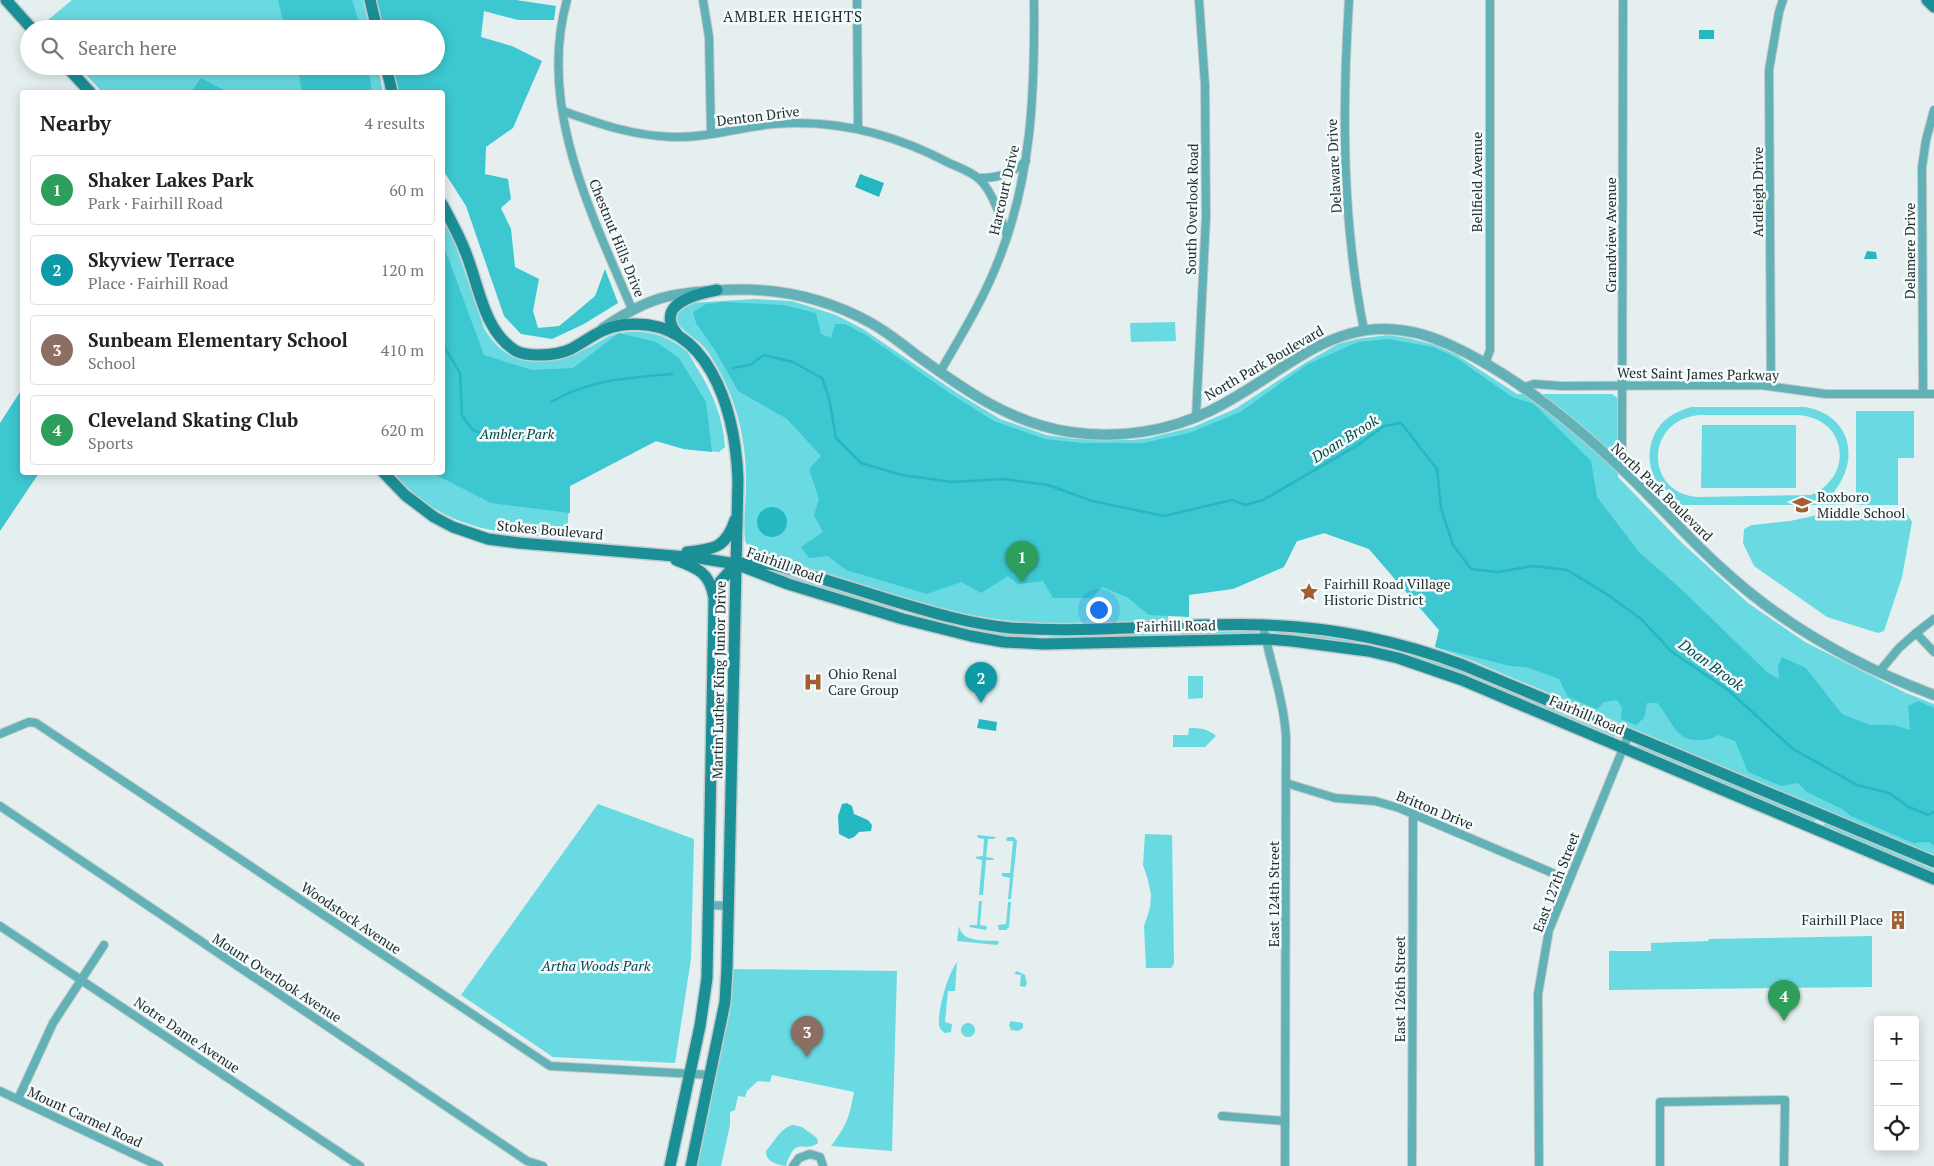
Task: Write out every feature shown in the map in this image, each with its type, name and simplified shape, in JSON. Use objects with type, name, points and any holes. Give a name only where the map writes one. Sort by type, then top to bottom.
[{"type":"main road","points":[[6,0],[24,20]]},
{"type":"main road","points":[[370,0],[375,20]]},
{"type":"main road","points":[[1927,0],[1934,7]]},
{"type":"main road","points":[[74,75],[88,90]]},
{"type":"main road","points":[[388,75],[392,90]]},
{"type":"main road","points":[[445,210],[465,251],[491,322],[500,338],[518,352],[526,354],[552,354],[570,349],[596,332],[622,325],[644,325],[678,334]]},
{"type":"main road","points":[[717,290],[703,293],[676,305],[671,314],[671,320],[672,327],[695,349],[714,374],[724,396],[737,453],[736,564]]},
{"type":"main road","name":"Stokes Boulevard","points":[[386,475],[418,507],[453,527],[470,534],[504,542],[699,558],[736,564]]},
{"type":"main road","points":[[662,555],[706,550],[718,546],[727,540],[737,511]]},
{"type":"main road","points":[[662,555],[695,567],[706,576],[712,588],[714,601]]},
{"type":"main road","name":"Fairhill Road","points":[[736,564],[752,562],[775,564],[934,613],[972,622],[1009,627],[1043,629],[1263,625],[1318,629],[1363,636],[1433,654],[1934,862]]},
{"type":"main road","name":"Martin Luther King Junior Drive","points":[[670,1166],[700,1026],[706,984],[714,601],[720,582],[736,564]]},
{"type":"main road","name":"Martin Luther King Junior Drive","points":[[691,1166],[711,1075],[726,993],[736,564]]},
{"type":"main road","name":"Fairhill Road","points":[[736,564],[788,584],[930,627],[988,639],[1043,644],[1266,639],[1320,643],[1398,658],[1432,669],[1623,747],[1934,879]]},
{"type":"main road","points":[[900,618],[904,604]]},
{"type":"main road","points":[[930,627],[934,613]]},
{"type":"main road","points":[[1043,629],[1043,644]]},
{"type":"main road","points":[[1362,650],[1363,636]]},
{"type":"main road","points":[[1816,829],[1822,815]]},
{"type":"street","name":"Chestnut Hills Drive","points":[[567,0],[562,21],[559,76],[569,142],[583,193],[608,257],[632,308]]},
{"type":"street","points":[[703,0],[709,37],[711,134]]},
{"type":"street","points":[[857,0],[858,128]]},
{"type":"street","name":"Harcourt Drive","points":[[940,372],[996,266],[1007,236],[1026,161],[1033,100],[1034,0]]},
{"type":"street","name":"South Overlook Road","points":[[1196,417],[1206,217],[1205,85],[1199,0]]},
{"type":"street","name":"Delaware Drive","points":[[1349,0],[1344,96],[1345,183],[1351,245],[1364,330]]},
{"type":"street","name":"Bellfield Avenue","points":[[1485,364],[1490,350],[1490,0]]},
{"type":"street","name":"Grandview Avenue","points":[[1622,469],[1623,0]]},
{"type":"street","name":"Ardleigh Drive","points":[[1771,386],[1769,70],[1779,12],[1783,0]]},
{"type":"street","name":"Delamere Drive","points":[[1923,394],[1922,167],[1926,140],[1934,110]]},
{"type":"street","name":"Denton Drive","points":[[563,111],[608,127],[655,136],[676,137],[711,134],[772,124],[806,123],[858,128],[901,140],[979,178]]},
{"type":"street","points":[[1007,236],[995,205],[979,178],[1006,175],[1026,161]]},
{"type":"street","name":"North Park Boulevard","points":[[596,332],[632,308],[657,298],[684,292],[769,290],[806,297],[841,308],[872,324],[983,401],[1011,415],[1039,425],[1097,435],[1133,433],[1170,426],[1196,417],[1238,396],[1312,349],[1342,335],[1364,330],[1392,329],[1423,334],[1448,344],[1485,364],[1522,388],[1567,422],[1622,469],[1718,566],[1772,609],[1823,643],[1879,672],[1934,695]]},
{"type":"street","name":"West Saint James Parkway","points":[[1522,388],[1541,384],[1562,386],[1771,386],[1826,394],[1934,394]]},
{"type":"street","points":[[1879,672],[1899,648],[1934,619]]},
{"type":"street","name":"East 124th Street","points":[[1263,625],[1283,708],[1286,782],[1285,1166]]},
{"type":"street","points":[[1916,633],[1934,652]]},
{"type":"street","points":[[713,707],[733,707]]},
{"type":"street","name":"Woodstock Avenue","points":[[0,734],[29,722],[36,723],[550,1066],[711,1075]]},
{"type":"street","name":"East 127th Street","points":[[1538,1166],[1538,994],[1549,930],[1628,734]]},
{"type":"street","name":"Britton Drive","points":[[1286,782],[1335,798],[1375,801],[1413,813],[1569,880]]},
{"type":"street","name":"Mount Overlook Avenue","points":[[0,806],[144,905],[370,1054],[527,1161],[543,1166]]},
{"type":"street","name":"East 126th Street","points":[[1412,1166],[1413,813]]},
{"type":"street","points":[[708,905],[729,906]]},
{"type":"street","name":"Notre Dame Avenue","points":[[0,926],[360,1166]]},
{"type":"street","points":[[18,1099],[53,1023],[104,945]]},
{"type":"street","name":"Mount Carmel Road","points":[[0,1091],[159,1166]]},
{"type":"street","points":[[1660,1166],[1660,1102],[1785,1100],[1784,1166]]},
{"type":"street","points":[[1222,1116],[1285,1121]]},
{"type":"street","points":[[793,1166],[802,1156],[810,1154],[820,1157],[823,1166]]},
{"type":"green space","points":[[72,0],[363,0],[368,20],[48,20]]},
{"type":"green space","points":[[278,0],[352,0],[358,20],[283,20]]},
{"type":"green space","points":[[370,0],[516,0],[556,6],[554,20],[518,20],[484,11],[481,37],[512,46],[542,61],[513,128],[486,147],[485,174],[508,179],[511,199],[501,208],[511,229],[515,267],[539,279],[533,311],[538,328],[559,326],[595,296],[605,269],[618,303],[584,324],[552,339],[521,334],[504,316],[466,206],[445,173],[445,90],[392,90],[388,75],[445,75],[445,20],[375,20]]},
{"type":"green space","points":[[86,75],[380,75],[383,90],[100,90]]},
{"type":"green space","points":[[299,75],[369,75],[372,90],[302,90]]},
{"type":"green space","points":[[201,78],[224,90],[192,90]]},
{"type":"green space","name":"Ambler Park","points":[[445,218],[484,328],[494,343],[506,353],[518,359],[531,362],[545,361],[575,353],[617,334],[630,332],[655,334],[671,340],[687,352],[703,377],[712,396],[724,436],[725,447],[719,452],[684,449],[656,441],[570,486],[567,538],[495,531],[473,525],[451,518],[431,507],[412,492],[396,475],[445,475]]},
{"type":"green space","name":"Ambler Park","points":[[445,249],[484,355],[532,370],[573,368],[619,333],[656,342],[679,358],[706,402],[712,452],[684,449],[656,441],[570,486],[570,513],[491,503],[436,475],[445,475]]},
{"type":"green space","points":[[754,299],[792,301],[836,315],[863,329],[957,393],[1000,419],[1046,435],[1075,439],[1132,440],[1149,438],[1193,427],[1235,409],[1305,363],[1338,344],[1387,335],[1435,345],[1457,355],[1517,394],[1612,394],[1619,399],[1618,477],[1681,542],[1748,603],[1805,642],[1906,693],[1934,704],[1934,856],[1473,661],[1435,647],[1439,630],[1369,549],[1324,533],[1279,547],[1168,592],[1168,621],[1090,624],[1031,623],[947,610],[914,602],[750,549],[745,541],[744,527],[746,466],[744,448],[732,398],[708,352],[678,324],[675,320],[675,311],[690,303]]},
{"type":"green space","points":[[724,302],[783,305],[816,313],[821,334],[831,338],[835,324],[845,324],[866,335],[951,394],[994,421],[1045,439],[1082,443],[1143,443],[1189,433],[1240,412],[1308,364],[1358,342],[1388,339],[1433,347],[1455,357],[1512,397],[1534,404],[1591,461],[1597,497],[1639,552],[1681,589],[1767,672],[1779,679],[1778,666],[1782,657],[1806,668],[1842,714],[1870,725],[1893,725],[1910,730],[1908,706],[1918,701],[1934,708],[1934,846],[1929,842],[1913,843],[1851,816],[1842,809],[1807,792],[1798,783],[1781,786],[1748,772],[1735,741],[1718,735],[1705,740],[1688,739],[1677,731],[1657,703],[1647,703],[1644,718],[1636,725],[1621,719],[1622,707],[1617,700],[1604,702],[1597,709],[1568,697],[1559,679],[1526,667],[1510,666],[1435,647],[1439,630],[1369,549],[1324,533],[1297,541],[1284,567],[1233,589],[1189,595],[1189,617],[1149,615],[1127,597],[1102,587],[1092,598],[1053,598],[1043,581],[1018,584],[1008,576],[981,593],[961,582],[927,594],[846,570],[828,556],[809,558],[801,547],[823,532],[814,515],[819,499],[809,469],[821,456],[787,419],[738,391],[716,352],[696,323],[693,312],[706,304]]},
{"type":"green space","points":[[1175,322],[1176,341],[1131,342],[1130,323]]},
{"type":"green space","points":[[20,392],[20,475],[38,475],[0,531],[0,423]]},
{"type":"green space","points":[[1691,407],[1805,407],[1821,412],[1833,419],[1847,440],[1849,453],[1842,480],[1833,493],[1833,496],[1845,496],[1845,505],[1680,505],[1680,501],[1660,487],[1654,477],[1651,466],[1651,442],[1656,431],[1664,421],[1673,414]],"holes":[[[1699,415],[1798,415],[1814,419],[1827,426],[1835,437],[1839,449],[1839,462],[1834,475],[1825,486],[1811,495],[1698,497],[1680,493],[1668,483],[1660,471],[1658,456],[1661,442],[1668,429],[1681,420]]]},
{"type":"green space","points":[[1856,411],[1914,411],[1914,458],[1898,458],[1898,505],[1856,505]]},
{"type":"green space","points":[[1702,425],[1796,425],[1796,488],[1701,488]]},
{"type":"green space","points":[[1831,512],[1906,512],[1912,522],[1902,577],[1884,631],[1878,633],[1827,617],[1754,566],[1743,543],[1744,529],[1752,525],[1790,521]]},
{"type":"green space","points":[[780,572],[897,610],[896,612],[779,575]]},
{"type":"green space","points":[[941,622],[987,631],[1035,635],[1035,639],[1002,637],[940,626]]},
{"type":"green space","points":[[1255,631],[1255,635],[1050,640],[1050,636]]},
{"type":"green space","points":[[1278,631],[1356,640],[1357,643],[1274,634]]},
{"type":"green space","points":[[1369,642],[1430,659],[1464,671],[1615,735],[1614,738],[1428,662],[1368,646]]},
{"type":"green space","points":[[1188,676],[1203,676],[1203,698],[1188,699]]},
{"type":"green space","points":[[1189,728],[1210,731],[1216,736],[1205,747],[1173,747],[1173,735],[1188,735]]},
{"type":"green space","points":[[1638,744],[1816,819],[1814,823],[1637,748]]},
{"type":"green space","name":"Artha Woods Park","points":[[598,804],[694,839],[691,959],[675,1063],[553,1057],[461,995]]},
{"type":"green space","points":[[1825,823],[1934,870],[1934,874],[1823,827]]},
{"type":"green space","points":[[1145,834],[1172,835],[1174,964],[1171,968],[1146,968],[1144,926],[1150,908],[1151,895],[1143,865]]},
{"type":"green space","points":[[977,835],[996,837],[988,839],[986,857],[993,858],[994,860],[986,860],[983,895],[979,895],[982,860],[975,857],[983,856],[984,839],[978,838]]},
{"type":"green space","points":[[1014,837],[1017,841],[1011,899],[1008,899],[1010,878],[1002,876],[1002,873],[1010,873],[1013,841],[1007,841],[1006,838]]},
{"type":"green space","points":[[979,901],[982,901],[980,925],[987,926],[986,930],[969,927],[970,925],[977,925]]},
{"type":"green space","points":[[1008,902],[1011,902],[1009,927],[1006,930],[999,930],[998,925],[1006,924]]},
{"type":"green space","points":[[959,926],[964,935],[969,938],[998,941],[999,943],[997,945],[957,941]]},
{"type":"green space","points":[[1872,936],[1872,987],[1609,990],[1609,951],[1651,951],[1651,943],[1708,941],[1709,939]]},
{"type":"green space","points":[[957,962],[955,991],[948,991],[945,1022],[952,1024],[951,1032],[945,1033],[939,1025],[940,1009],[947,983]]},
{"type":"green space","points":[[733,969],[897,971],[892,1151],[831,1146],[847,1121],[854,1092],[772,1075],[770,1082],[758,1081],[747,1091],[745,1097],[738,1096],[735,1110],[730,1112],[730,1125],[721,1166],[697,1166],[724,1038]]},
{"type":"green space","points":[[1017,971],[1025,975],[1027,984],[1025,987],[1020,986],[1021,975],[1014,974]]},
{"type":"green space","points":[[1011,1021],[1023,1023],[1023,1028],[1018,1031],[1011,1030],[1009,1025]]},
{"type":"green space","points":[[968,1023],[973,1025],[975,1030],[973,1035],[968,1037],[963,1035],[961,1030],[963,1025]]},
{"type":"green space","points":[[794,1125],[802,1127],[817,1138],[818,1143],[813,1146],[800,1147],[793,1150],[786,1166],[772,1162],[767,1157],[766,1151],[782,1131]]},
{"type":"shaded area","points":[[1699,30],[1714,30],[1714,39],[1699,39]]},
{"type":"shaded area","points":[[860,174],[884,183],[879,197],[855,187]]},
{"type":"shaded area","points":[[1867,251],[1876,252],[1877,259],[1864,259]]},
{"type":"shaded area","points":[[772,507],[783,511],[787,522],[783,533],[772,537],[761,533],[757,522],[761,511]]},
{"type":"shaded area","points":[[979,719],[997,722],[996,731],[977,728]]},
{"type":"shaded area","points":[[847,803],[852,806],[854,814],[868,820],[872,825],[871,831],[859,832],[849,839],[839,834],[838,816],[842,804]]},
{"type":"waterway","name":"Doan Brook","points":[[445,348],[460,373],[462,416],[473,430],[497,440],[512,435]]},
{"type":"waterway","name":"Doan Brook","points":[[733,368],[750,365],[764,355],[793,362],[822,378],[829,398],[836,438],[861,463],[902,475],[952,482],[1004,479],[1048,485],[1092,501],[1164,516],[1232,500],[1245,505],[1263,500],[1358,445],[1384,426],[1401,423],[1437,469],[1441,508],[1453,545],[1471,569],[1497,572],[1533,566],[1567,570],[1608,595],[1641,619],[1672,652],[1728,690],[1793,749],[1857,785],[1889,793],[1909,807],[1928,815],[1934,812]]},
{"type":"waterway","points":[[551,402],[566,394],[595,384],[672,374]]},
{"type":"place","name":"Roxboro Middle School","points":[[1802,505]]},
{"type":"place","name":"Shaker Lakes Park","points":[[1022,582]]},
{"type":"place","name":"Fairhill Road Village Historic District","points":[[1309,592]]},
{"type":"place","name":"Ohio Renal Care Group","points":[[813,682]]},
{"type":"place","name":"Skyview Terrace","points":[[981,703]]},
{"type":"place","name":"Fairhill Place","points":[[1898,920]]},
{"type":"place","name":"Cleveland Skating Club","points":[[1784,1021]]},
{"type":"place","name":"Sunbeam Elementary School","points":[[807,1057]]},
{"type":"district","name":"AMBLER HEIGHTS","points":[[793,17]]}]
